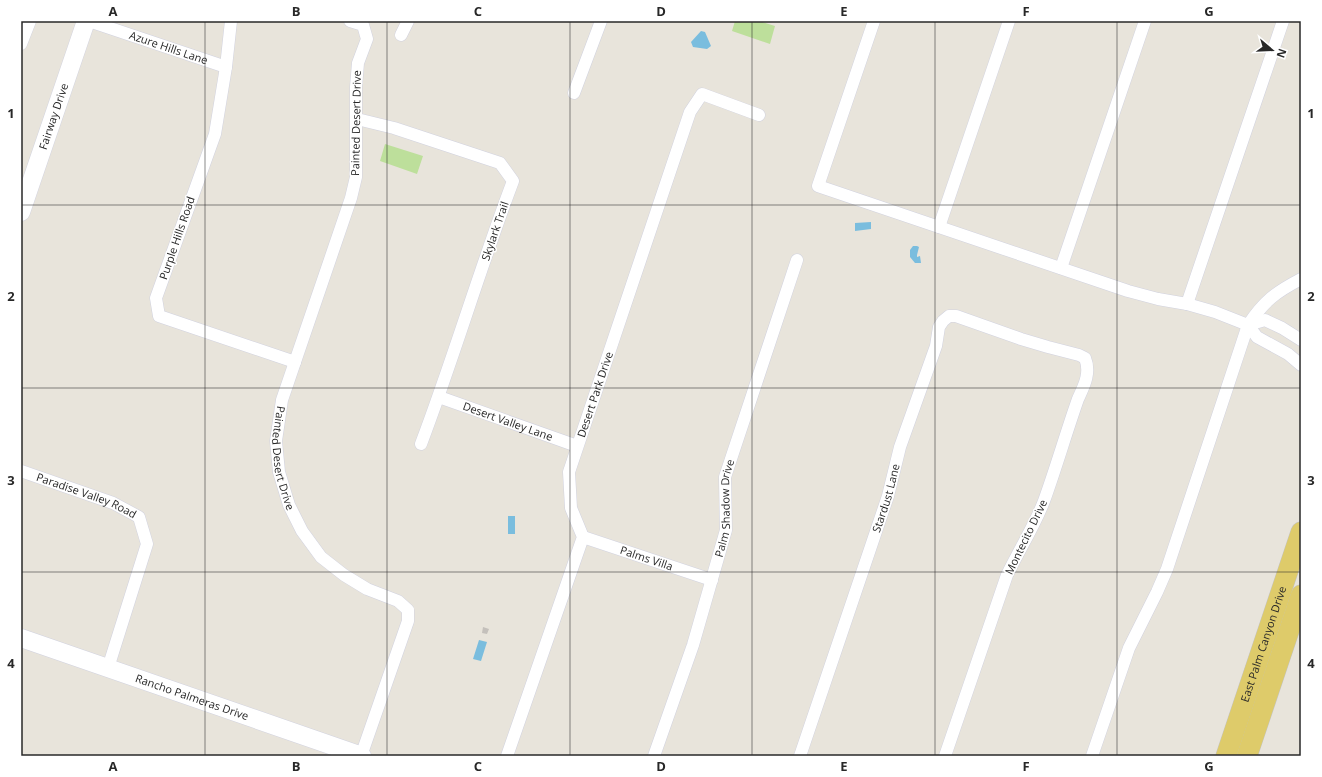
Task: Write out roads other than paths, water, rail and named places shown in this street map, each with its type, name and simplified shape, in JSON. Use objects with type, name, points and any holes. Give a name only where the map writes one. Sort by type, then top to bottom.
[{"type":"main road","name":"East Palm Canyon Drive","points":[[1226,756],[1301,532]]},
{"type":"main road","name":"East Palm Canyon Drive","points":[[1247,756],[1301,595]]},
{"type":"street","points":[[21,44],[30,21]]},
{"type":"street","name":"Fairway Drive","points":[[21,212],[86,21]]},
{"type":"street","name":"Azure Hills Lane","points":[[89,21],[226,67]]},
{"type":"street","name":"Purple Hills Road","points":[[231,21],[226,67],[215,134],[156,298],[159,316],[295,362]]},
{"type":"street","name":"Painted Desert Drive","points":[[350,21],[363,25],[367,39],[358,63],[356,87],[356,177],[351,198],[282,400],[276,441],[279,472],[289,506],[302,531],[321,557],[344,575],[367,589],[398,601],[408,610],[408,621],[361,756]]},
{"type":"street","points":[[401,35],[408,21]]},
{"type":"street","points":[[574,93],[601,21]]},
{"type":"street","points":[[874,21],[818,186],[1128,291],[1158,299],[1187,304],[1215,312],[1248,325],[1257,337],[1288,354],[1301,365]]},
{"type":"street","points":[[939,227],[1009,21]]},
{"type":"street","points":[[1061,268],[1145,21]]},
{"type":"street","points":[[1187,304],[1283,21]]},
{"type":"street","name":"Desert Park Drive","points":[[583,536],[571,508],[569,472],[690,112],[702,94],[759,115]]},
{"type":"street","name":"Skylark Trail","points":[[357,119],[394,128],[500,163],[513,181],[439,397],[421,444]]},
{"type":"street","name":"Palm Shadow Drive","points":[[654,756],[693,644],[726,530],[725,477],[797,260]]},
{"type":"street","points":[[1092,756],[1129,648],[1167,569],[1248,325],[1256,312],[1270,298],[1301,279]]},
{"type":"street","name":"Stardust Lane","points":[[800,756],[888,496],[900,447],[936,346],[939,327],[949,316],[956,316],[1021,339]]},
{"type":"street","points":[[1248,325],[1265,320],[1282,328],[1301,340]]},
{"type":"street","name":"Montecito Drive","points":[[945,756],[1007,575],[1044,501],[1088,371],[1088,365],[1085,358],[1079,355],[1048,348],[1021,339]]},
{"type":"street","name":"Desert Valley Lane","points":[[439,397],[577,446]]},
{"type":"street","name":"Paradise Valley Road","points":[[21,471],[113,503],[139,517],[147,544],[108,668]]},
{"type":"street","points":[[507,756],[583,536]]},
{"type":"street","name":"Palms Villa","points":[[583,536],[712,580]]},
{"type":"street","name":"Rancho Palmeras Drive","points":[[21,638],[361,756]]},
{"type":"water","points":[[701,31],[705,32],[711,46],[707,49],[693,47],[691,42]]},
{"type":"water","points":[[871,222],[871,229],[855,231],[855,223]]},
{"type":"water","points":[[913,246],[919,247],[917,257],[920,256],[921,263],[915,263],[910,257],[910,250]]},
{"type":"water","points":[[508,516],[515,516],[515,534],[508,534]]},
{"type":"water","points":[[479,640],[487,642],[481,661],[473,659]]}]
